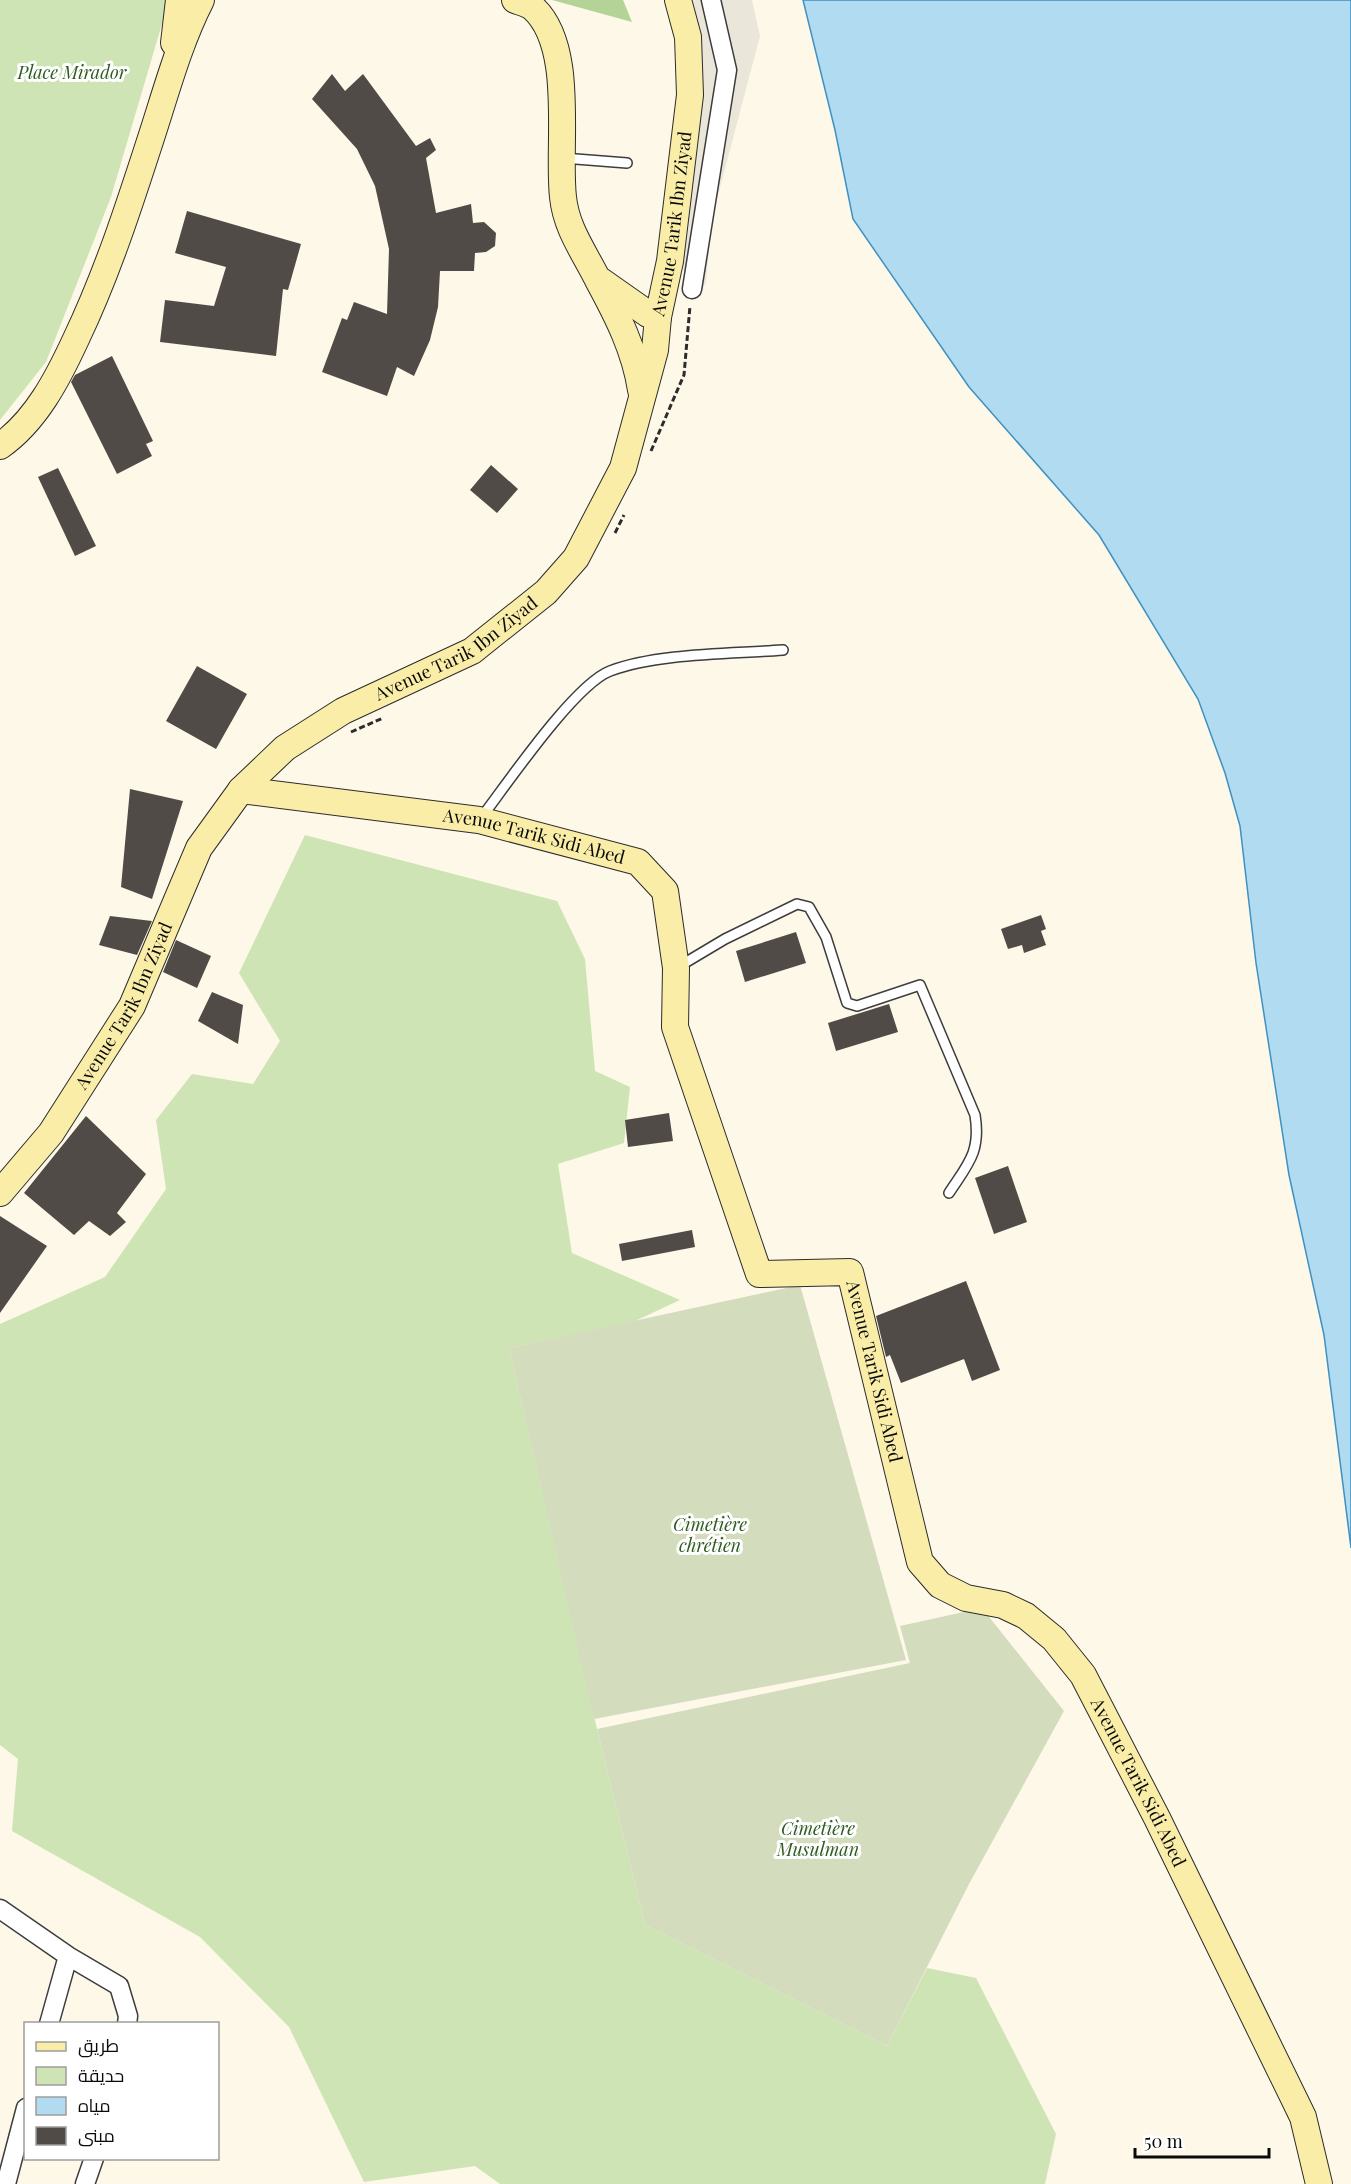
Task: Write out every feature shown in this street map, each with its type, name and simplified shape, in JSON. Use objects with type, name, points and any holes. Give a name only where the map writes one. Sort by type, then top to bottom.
[{"type":"street","points":[[171,76],[179,0]]},
{"type":"street","points":[[0,446],[11,438],[42,403],[67,358],[99,291],[171,76],[201,0]]},
{"type":"street","points":[[515,0],[531,6],[550,33],[560,78],[562,196],[568,225],[625,333],[638,366],[642,395]]},
{"type":"street","name":"Avenue Tarik Ibn Ziyad","points":[[0,1193],[51,1133],[132,1006],[199,848],[241,790],[285,748],[343,711],[472,651],[546,592],[576,558],[623,468],[655,350],[658,317],[670,261],[690,95],[688,37],[678,0]]},
{"type":"street","points":[[692,289],[727,70],[711,0]]},
{"type":"street","points":[[630,301],[670,261]]},
{"type":"street","points":[[598,279],[658,317]]},
{"type":"street","points":[[625,333],[645,347],[655,350]]},
{"type":"street","name":"Avenue Tarik Sidi Abed","points":[[241,790],[479,820],[638,862],[665,891],[676,968],[675,1028],[759,1274],[850,1272],[921,1562],[940,1585],[966,1598],[1003,1605],[1026,1616],[1054,1639],[1083,1675],[1157,1818],[1303,2117],[1319,2184]]},
{"type":"street","points":[[0,1909],[68,1956],[119,1986],[128,2016],[127,2022]]},
{"type":"street","points":[[50,2022],[68,1956]]},
{"type":"street","points":[[6,2184],[24,2116]]},
{"type":"street","points":[[85,2184],[93,2160]]},
{"type":"lane","points":[[563,158],[627,163]]},
{"type":"lane","points":[[479,820],[575,697],[608,671],[650,661],[783,650]]},
{"type":"lane","points":[[676,968],[725,939],[797,904],[809,907],[826,937],[847,1003],[857,1006],[920,985],[975,1115],[978,1136],[971,1159],[949,1193]]},
{"type":"green space","name":"Place Mirador","points":[[0,0],[169,0],[111,197],[46,362],[0,420]]},
{"type":"green space","points":[[552,0],[623,0],[632,22]]},
{"type":"green space","points":[[305,835],[557,901],[585,959],[595,1071],[630,1087],[624,1143],[558,1164],[572,1253],[680,1300],[633,1322],[509,1348],[645,1925],[887,2046],[927,1968],[976,1978],[1056,2134],[1045,2184],[500,2184],[475,2166],[364,2182],[289,2027],[200,1937],[12,1831],[18,1759],[0,1745],[0,1324],[105,1277],[166,1189],[156,1120],[192,1074],[253,1084],[280,1041],[239,973]]},
{"type":"green space","name":"Cimetière chrétien","points":[[800,1285],[906,1660],[594,1719],[509,1348]]},
{"type":"green space","name":"Cimetière Musulman","points":[[982,1608],[1064,1711],[969,1884],[887,2046],[645,1925],[597,1729],[910,1663],[900,1626]]},
{"type":"shaded area","points":[[678,0],[752,0],[760,36],[712,218],[706,282],[701,292],[686,287],[676,214]]},
{"type":"water","points":[[803,0],[1351,0],[1351,1548],[1324,1335],[1289,1175],[1256,963],[1240,826],[1225,773],[1198,699],[1099,535],[969,387],[853,219],[835,130]]},
{"type":"building","points":[[332,74],[345,91],[363,74],[416,146],[430,138],[436,150],[426,158],[436,213],[471,204],[473,223],[484,222],[496,233],[495,246],[486,252],[475,253],[474,271],[440,271],[438,307],[430,340],[414,376],[397,367],[387,396],[322,372],[342,318],[347,320],[354,302],[387,314],[389,249],[375,186],[357,149],[312,99]]},
{"type":"building","points":[[187,211],[301,244],[288,290],[283,289],[276,356],[160,342],[165,300],[214,306],[226,267],[175,253]]},
{"type":"building","points":[[112,356],[153,441],[146,444],[152,456],[117,474],[71,382],[75,375]]},
{"type":"building","points":[[491,465],[518,489],[497,513],[470,490]]},
{"type":"building","points":[[58,468],[96,546],[75,556],[38,477]]},
{"type":"building","points":[[197,666],[247,694],[216,749],[166,721]]},
{"type":"building","points":[[130,789],[183,801],[152,899],[121,887]]},
{"type":"building","points":[[1041,915],[1046,929],[1041,931],[1046,945],[1024,953],[1022,945],[1008,949],[1001,929]]},
{"type":"building","points":[[110,916],[152,921],[137,955],[99,945]]},
{"type":"building","points":[[796,932],[806,963],[745,982],[736,951]]},
{"type":"building","points":[[176,940],[211,956],[197,988],[163,972]]},
{"type":"building","points":[[212,992],[243,1005],[238,1044],[198,1021]]},
{"type":"building","points":[[889,1004],[898,1032],[836,1051],[828,1023]]},
{"type":"building","points":[[669,1113],[673,1141],[628,1147],[625,1120]]},
{"type":"building","points":[[86,1116],[146,1174],[117,1213],[126,1222],[110,1236],[89,1221],[74,1235],[24,1193]]},
{"type":"building","points":[[1008,1166],[1027,1222],[994,1234],[975,1178]]},
{"type":"building","points":[[0,1216],[47,1246],[0,1313]]},
{"type":"building","points":[[692,1230],[695,1247],[622,1261],[619,1244]]},
{"type":"building","points":[[966,1281],[1000,1370],[972,1381],[964,1359],[901,1383],[890,1355],[886,1357],[876,1316]]}]
